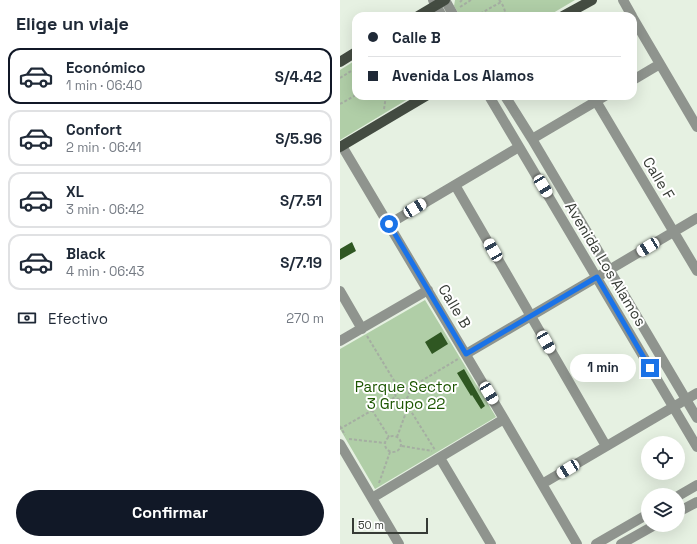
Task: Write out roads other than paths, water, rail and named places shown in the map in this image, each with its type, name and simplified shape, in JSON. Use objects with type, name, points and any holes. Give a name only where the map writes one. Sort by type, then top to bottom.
[{"type":"main road","points":[[570,12],[592,0]]},
{"type":"main road","points":[[424,12],[440,1]]},
{"type":"main road","points":[[340,62],[352,54]]},
{"type":"main road","points":[[341,146],[419,100]]},
{"type":"street","points":[[622,0],[629,12]]},
{"type":"street","points":[[440,1],[441,12]]},
{"type":"street","points":[[440,1],[450,12]]},
{"type":"street","points":[[637,25],[697,127]]},
{"type":"street","points":[[637,78],[660,64]]},
{"type":"street","name":"Avenida Los Alamos","points":[[491,100],[697,447]]},
{"type":"street","name":"Avenida Los Alamos","points":[[508,100],[697,418]]},
{"type":"street","points":[[532,139],[598,100]]},
{"type":"street","name":"Calle F","points":[[601,100],[697,271]]},
{"type":"street","name":"Calle B","points":[[341,146],[389,224],[577,544]]},
{"type":"street","points":[[389,224],[520,147]]},
{"type":"street","points":[[455,185],[606,446]]},
{"type":"street","points":[[466,354],[697,218]]},
{"type":"street","points":[[340,342],[428,290]]},
{"type":"street","points":[[340,291],[362,329]]},
{"type":"street","points":[[542,484],[697,393]]},
{"type":"street","points":[[372,498],[438,455],[504,419]]},
{"type":"street","points":[[344,441],[372,498],[399,544]]},
{"type":"street","points":[[438,455],[491,544]]},
{"type":"street","points":[[685,492],[697,485]]},
{"type":"street","points":[[685,508],[697,502]]},
{"type":"street","points":[[596,544],[641,518]]},
{"type":"street","points":[[621,544],[642,532]]},
{"type":"park label","name":"Parque Sector 3 Grupo 22","points":[[406,394]]}]
